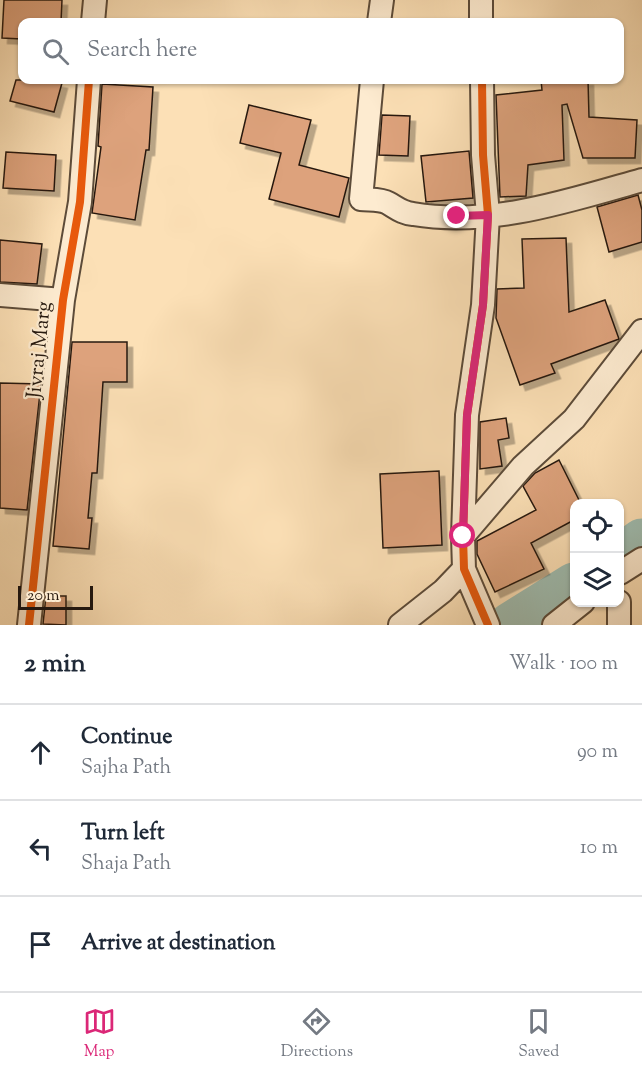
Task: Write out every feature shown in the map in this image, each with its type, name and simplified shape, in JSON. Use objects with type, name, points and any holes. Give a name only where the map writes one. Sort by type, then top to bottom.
[{"type":"street","points":[[93,18],[95,0]]},
{"type":"street","points":[[380,18],[382,0]]},
{"type":"street","points":[[481,0],[481,18]]},
{"type":"street","name":"Jivraj Marg","points":[[29,625],[63,300],[80,202],[89,84]]},
{"type":"street","points":[[372,84],[361,199],[386,202],[400,212],[414,215],[488,215],[546,207],[642,180]]},
{"type":"street","points":[[482,84],[483,155],[488,215],[483,305],[467,415],[463,536],[464,569],[488,625]]},
{"type":"street","points":[[0,295],[63,300]]},
{"type":"street","points":[[463,536],[523,466],[574,419],[642,332]]},
{"type":"street","points":[[624,570],[642,559]]},
{"type":"street","points":[[400,625],[443,591],[464,569]]},
{"type":"street","points":[[555,625],[578,607]]},
{"type":"street","points":[[619,607],[619,625]]},
{"type":"building","points":[[4,0],[62,0],[61,18],[18,18],[18,39],[2,38]]},
{"type":"building","points":[[16,80],[18,84],[62,84],[54,112],[10,101]]},
{"type":"building","points":[[102,84],[153,87],[149,150],[146,150],[135,220],[92,213],[101,147],[98,146]]},
{"type":"building","points":[[541,84],[588,84],[589,117],[637,120],[635,158],[583,158],[567,104],[562,105],[564,160],[528,165],[526,196],[500,197],[496,95],[542,90]]},
{"type":"building","points":[[249,105],[311,120],[299,165],[349,178],[339,217],[269,199],[281,153],[240,143]]},
{"type":"building","points":[[382,115],[410,116],[408,156],[379,155]]},
{"type":"building","points":[[469,151],[473,198],[426,202],[421,156]]},
{"type":"building","points":[[6,152],[56,155],[54,191],[3,188]]},
{"type":"building","points":[[638,195],[642,210],[642,242],[609,252],[597,207]]},
{"type":"building","points":[[566,238],[569,312],[605,300],[619,339],[551,364],[555,373],[520,385],[496,318],[497,289],[524,288],[522,239]]},
{"type":"building","points":[[0,240],[42,244],[37,284],[0,282]]},
{"type":"building","points":[[72,342],[127,342],[127,382],[103,382],[97,473],[92,473],[88,518],[92,518],[89,549],[53,546]]},
{"type":"building","points":[[0,383],[41,384],[27,510],[0,508]]},
{"type":"building","points":[[506,418],[509,438],[498,440],[502,466],[480,469],[480,422]]},
{"type":"building","points":[[559,460],[578,499],[570,499],[570,522],[531,543],[544,569],[495,592],[477,554],[477,541],[536,510],[523,486],[535,473]]},
{"type":"building","points":[[439,471],[442,545],[383,548],[380,474]]},
{"type":"building","points":[[46,596],[66,596],[66,625],[43,624]]},
{"type":"waterway","points":[[624,554],[642,541]]},
{"type":"waterway","points":[[510,625],[570,588]]},
{"type":"cycle path","points":[[29,625],[63,300],[80,202],[89,84]]},
{"type":"cycle path","points":[[482,84],[483,155],[488,215],[483,305],[467,415],[463,536],[464,569],[488,625]]},
{"type":"route","points":[[457,216],[488,215],[483,305],[467,415],[463,536]]}]
